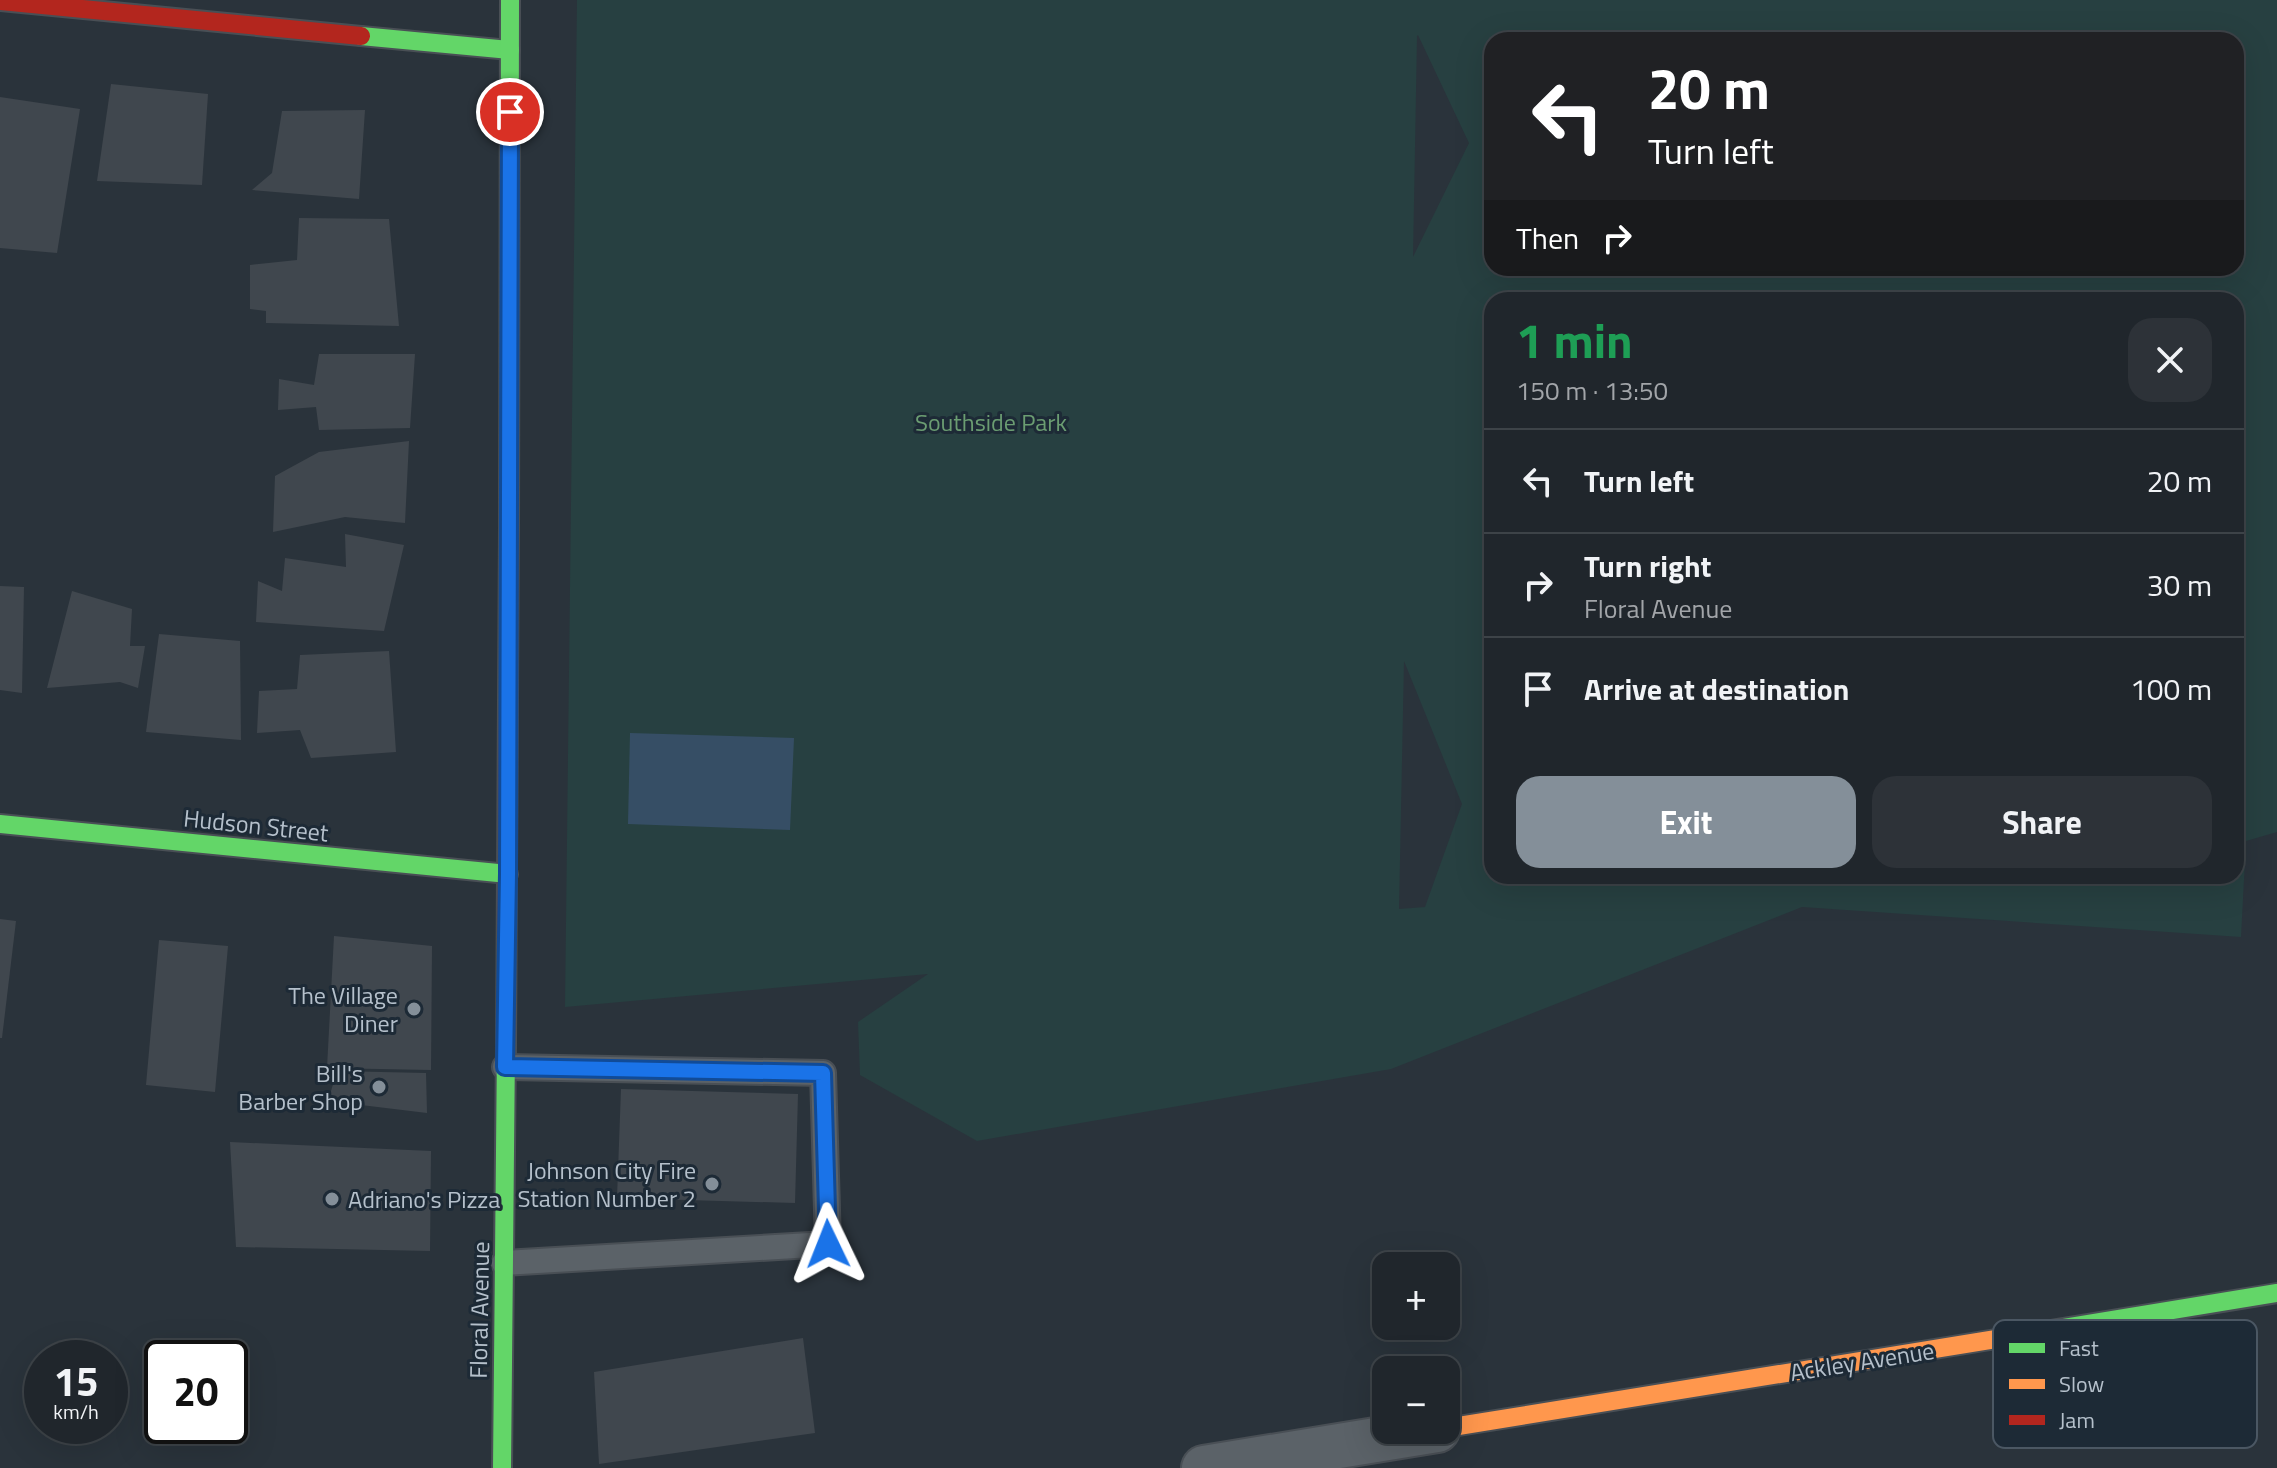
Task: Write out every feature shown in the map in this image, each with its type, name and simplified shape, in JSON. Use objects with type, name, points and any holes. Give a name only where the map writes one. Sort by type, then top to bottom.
[{"type":"street","name":"Floral Avenue","points":[[502,1468],[508,874],[510,0]]},
{"type":"street","points":[[0,1],[510,50]]},
{"type":"street","name":"Hudson Street","points":[[0,824],[508,874]]},
{"type":"street","name":"Ackley Avenue","points":[[2111,1320],[2277,1293]]},
{"type":"street","name":"Ackley Avenue","points":[[1460,1426],[1993,1339]]},
{"type":"street","points":[[1204,1468],[1372,1441]]},
{"type":"lane","points":[[504,1263],[828,1244],[823,1073],[505,1067]]},
{"type":"green space","name":"Southside Park","points":[[577,0],[2277,0],[2277,832],[2246,841],[2244,879],[2244,292],[1484,292],[1484,884],[2244,884],[2241,937],[1802,907],[1391,1069],[977,1141],[860,1075],[858,1022],[928,974],[565,1007]],"holes":[[[1417,36],[1469,143],[1413,257]],[[1404,661],[1462,804],[1425,907],[1399,909]]]},
{"type":"water","points":[[630,733],[794,738],[790,830],[628,824]]},
{"type":"building","points":[[111,84],[208,94],[202,185],[97,181]]},
{"type":"building","points":[[0,97],[80,109],[57,253],[0,248]]},
{"type":"building","points":[[365,110],[359,199],[252,190],[272,173],[282,111]]},
{"type":"building","points":[[299,218],[389,219],[399,326],[266,323],[266,311],[250,309],[250,265],[297,260]]},
{"type":"building","points":[[319,354],[415,354],[410,428],[319,430],[316,407],[278,410],[279,379],[314,385]]},
{"type":"building","points":[[409,441],[405,523],[345,517],[273,532],[275,476],[319,452]]},
{"type":"building","points":[[345,534],[404,545],[384,631],[256,622],[258,581],[282,591],[285,558],[346,567]]},
{"type":"building","points":[[0,586],[24,587],[22,693],[0,690]]},
{"type":"building","points":[[72,591],[132,609],[130,646],[145,646],[138,688],[120,682],[47,688]]},
{"type":"building","points":[[159,634],[240,641],[241,740],[146,732]]},
{"type":"building","points":[[389,651],[396,752],[311,758],[300,730],[257,733],[259,691],[297,689],[300,655]]},
{"type":"building","points":[[0,919],[16,921],[2,1038],[0,1038]]},
{"type":"building","points":[[334,936],[432,946],[431,1070],[327,1068]]},
{"type":"building","points":[[159,940],[228,946],[215,1092],[146,1085]]},
{"type":"building","name":"Bill's Barber Shop","points":[[337,1071],[426,1073],[427,1113],[328,1101]]},
{"type":"building","points":[[621,1089],[798,1094],[795,1203],[617,1198]]},
{"type":"building","name":"Adriano's Pizza","points":[[230,1142],[431,1151],[430,1251],[236,1247]]},
{"type":"building","points":[[803,1338],[815,1433],[599,1464],[594,1372]]},
{"type":"traffic: fast","points":[[509,529],[510,0]]},
{"type":"traffic: fast","points":[[361,36],[510,50]]},
{"type":"traffic: fast","points":[[0,824],[508,874]]},
{"type":"traffic: fast","points":[[502,1468],[506,1046]]},
{"type":"traffic: fast","points":[[2112,1320],[2277,1293]]},
{"type":"traffic: slow","points":[[1460,1426],[1993,1340]]},
{"type":"traffic: jam","points":[[0,1],[361,36]]},
{"type":"traffic: jam","points":[[506,1046],[509,529]]},
{"type":"place","name":"The Village Diner","points":[[414,1009]]},
{"type":"place","name":"Bill's Barber Shop","points":[[379,1087]]},
{"type":"place","name":"Johnson City Fire Station Number 2","points":[[712,1184]]},
{"type":"place","name":"Adriano's Pizza","points":[[332,1199]]},
{"type":"route","points":[[510,112],[505,1067],[823,1073],[828,1244]]}]
